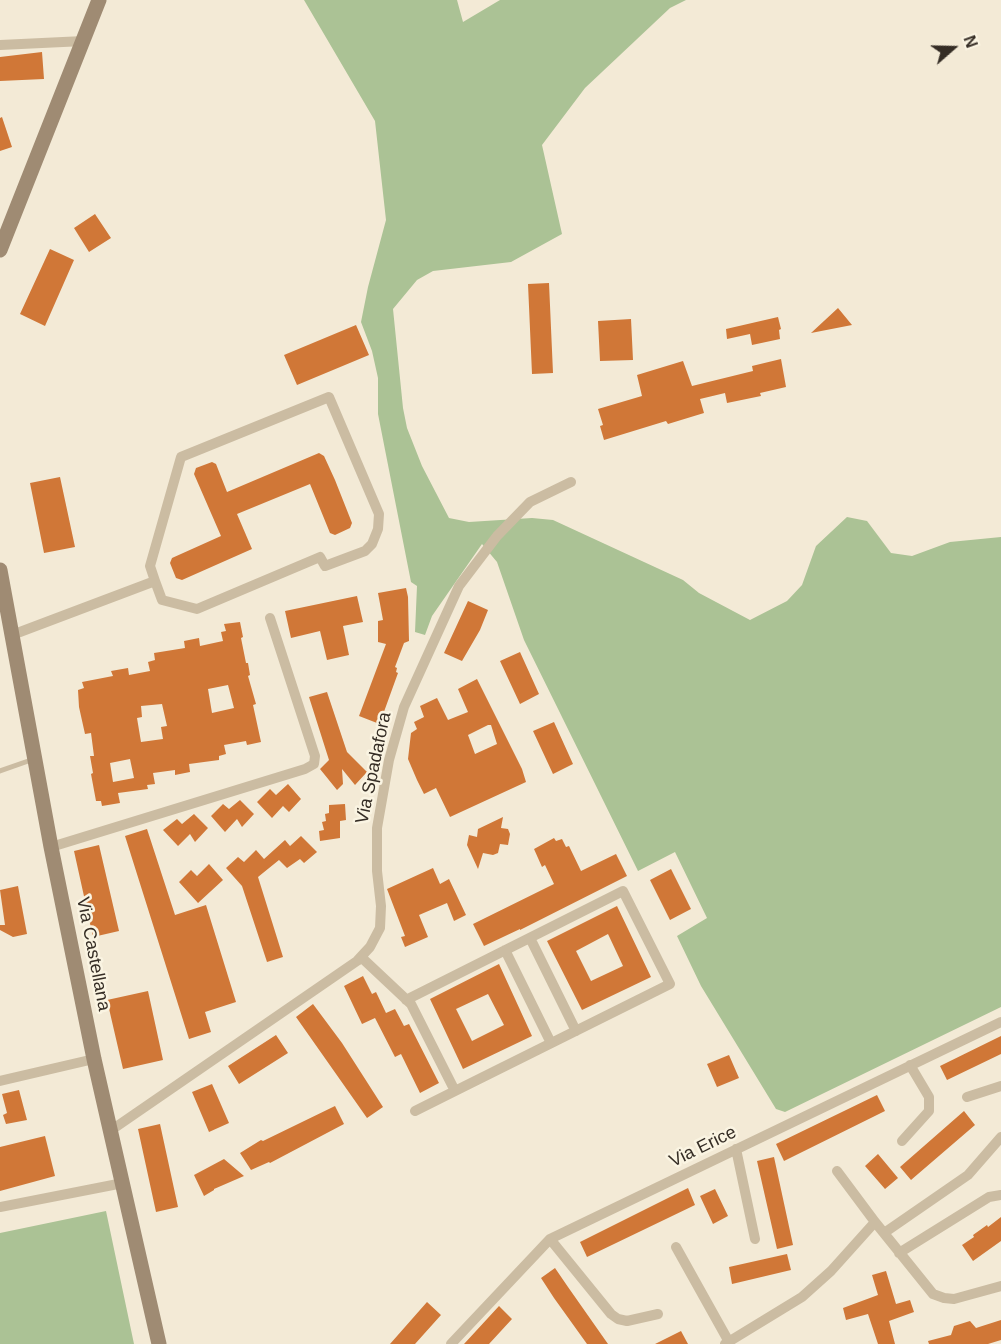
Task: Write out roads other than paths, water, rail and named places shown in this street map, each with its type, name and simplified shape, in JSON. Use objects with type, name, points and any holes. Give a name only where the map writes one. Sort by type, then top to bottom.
[{"type":"main road","points":[[0,250],[99,0]]},
{"type":"main road","name":"Via Castellana","points":[[0,570],[51,846],[94,1059],[159,1344]]},
{"type":"street","points":[[0,45],[84,41]]},
{"type":"street","points":[[329,397],[379,514],[378,529],[372,544],[365,551],[325,566],[320,557],[197,609],[162,600],[155,581],[150,566],[181,457],[329,397]]},
{"type":"street","name":"Via Spadafora","points":[[110,1131],[357,962],[370,947],[380,928],[377,828],[389,760],[404,706],[459,586],[497,536],[530,502],[571,482]]},
{"type":"street","points":[[12,635],[155,581]]},
{"type":"street","points":[[51,846],[305,769],[314,764],[315,756],[270,618]]},
{"type":"street","points":[[406,1000],[623,891],[670,984],[415,1111]]},
{"type":"street","points":[[530,938],[576,1031]]},
{"type":"street","points":[[505,950],[551,1043]]},
{"type":"street","points":[[361,957],[411,1004],[455,1091]]},
{"type":"street","name":"Via Erice","points":[[451,1344],[550,1239],[1001,1022]]},
{"type":"street","points":[[0,1081],[94,1059]]},
{"type":"street","points":[[902,1141],[929,1111],[929,1097],[910,1065]]},
{"type":"street","points":[[967,1097],[1001,1086]]},
{"type":"street","points":[[884,1233],[968,1175],[1001,1137]]},
{"type":"street","points":[[736,1149],[755,1239]]},
{"type":"street","points":[[837,1171],[933,1294],[954,1299],[1001,1286]]},
{"type":"street","points":[[0,1207],[123,1183]]},
{"type":"street","points":[[899,1253],[989,1197],[1001,1195]]},
{"type":"street","points":[[676,1247],[727,1343],[802,1297],[831,1271],[875,1222]]},
{"type":"street","points":[[550,1239],[611,1314],[618,1319],[627,1321],[658,1314]]},
{"type":"lane","points":[[0,771],[35,759]]}]
